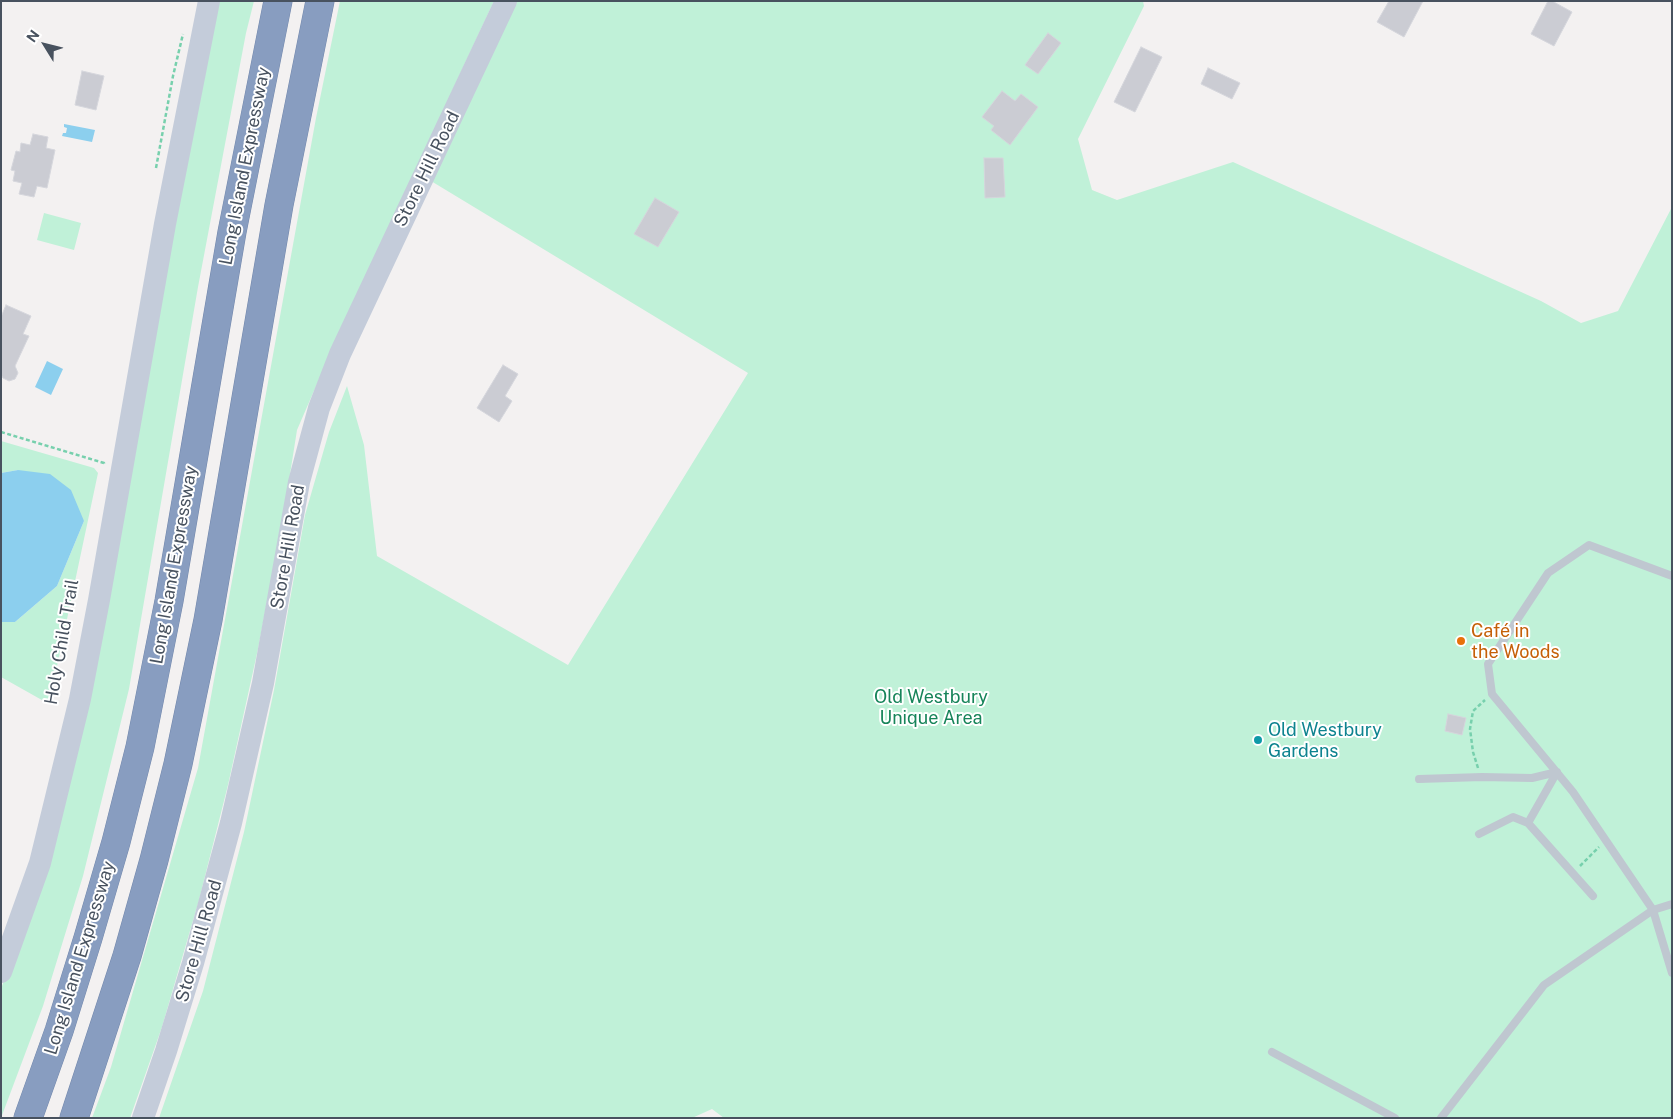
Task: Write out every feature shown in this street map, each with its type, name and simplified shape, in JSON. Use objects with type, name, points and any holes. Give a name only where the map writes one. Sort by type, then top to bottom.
[{"type":"highway","name":"Long Island Expressway","points":[[28,1118],[59,1031],[88,938],[116,842],[142,739],[169,601],[232,232],[278,1]]},
{"type":"highway","points":[[74,1118],[128,956],[180,755],[208,620],[279,205],[320,1]]},
{"type":"main road","points":[[1,972],[40,863],[80,699],[173,182],[209,1]]},
{"type":"main road","name":"Store Hill Road","points":[[143,1118],[191,972],[226,842],[263,684],[299,482],[319,408],[344,346],[506,1]]},
{"type":"lane","points":[[1672,576],[1589,545],[1548,573],[1488,664],[1492,694],[1573,792],[1653,910],[1672,973]]},
{"type":"lane","points":[[1419,779],[1532,778],[1557,772]]},
{"type":"lane","points":[[1528,823],[1557,772]]},
{"type":"lane","points":[[1479,834],[1513,818],[1528,823],[1593,896]]},
{"type":"lane","points":[[1441,1118],[1544,984],[1653,910],[1672,904]]},
{"type":"lane","points":[[1272,1052],[1395,1118]]},
{"type":"path","points":[[1,432],[104,462],[102,472]]},
{"type":"path","points":[[1482,777],[1473,752],[1470,729],[1473,711],[1492,694]]},
{"type":"path","points":[[1572,873],[1605,840]]},
{"type":"green space","points":[[216,1],[254,1],[246,33],[198,287],[129,689],[83,876],[43,1006],[1,1118],[1,989],[56,831]]},
{"type":"green space","points":[[340,1],[494,1],[333,347],[297,430],[285,506],[258,649],[228,785],[199,900],[162,1027],[130,1118],[92,1118],[111,1067],[198,768],[316,118]]},
{"type":"green space","name":"Old Westbury Unique Area","points":[[516,1],[1143,1],[1144,6],[1078,139],[1092,190],[1117,200],[1233,162],[1541,301],[1581,323],[1618,311],[1672,207],[1672,1118],[724,1118],[712,1109],[692,1118],[159,1118],[203,991],[244,832],[274,690],[305,515],[329,432],[347,386],[364,445],[377,556],[568,665],[748,373],[431,181]]},
{"type":"green space","points":[[44,213],[81,223],[74,250],[37,240]]},
{"type":"green space","points":[[1,441],[94,468],[98,473],[49,704],[1,677],[1,622],[15,622],[57,586],[84,521],[18,470],[1,473]]},
{"type":"water","points":[[64,124],[95,130],[92,142],[62,136],[63,133],[66,133],[67,128],[64,127]]},
{"type":"water","points":[[47,361],[63,369],[51,395],[35,387]]},
{"type":"water","points":[[18,470],[50,474],[71,490],[84,521],[57,586],[15,622],[1,622],[1,473]]},
{"type":"building","points":[[1389,1],[1423,1],[1404,37],[1377,22]]},
{"type":"building","points":[[1548,1],[1552,1],[1572,12],[1554,46],[1531,34]]},
{"type":"building","points":[[1048,33],[1061,43],[1038,74],[1025,65]]},
{"type":"building","points":[[1141,47],[1162,57],[1135,112],[1114,102]]},
{"type":"building","points":[[1208,68],[1240,83],[1232,99],[1201,84]]},
{"type":"building","points":[[82,71],[104,76],[96,110],[75,105]]},
{"type":"building","points":[[1002,91],[1015,101],[1021,94],[1038,107],[1010,145],[991,130],[994,126],[982,117]]},
{"type":"building","points":[[33,134],[48,137],[46,148],[55,150],[47,188],[37,186],[34,197],[19,194],[22,183],[13,181],[15,171],[11,170],[16,151],[20,152],[21,143],[30,145]]},
{"type":"building","points":[[984,158],[1003,158],[1005,197],[985,198]]},
{"type":"building","points":[[655,198],[679,212],[658,247],[634,234]]},
{"type":"building","points":[[6,305],[31,316],[23,334],[29,336],[15,366],[18,373],[15,379],[9,381],[1,375],[1,317]]},
{"type":"building","points":[[503,365],[518,374],[505,396],[512,401],[499,422],[477,408]]},
{"type":"building","points":[[1448,714],[1466,718],[1462,735],[1445,731]]},
{"type":"place","name":"Café in the Woods","points":[[1461,641]]},
{"type":"place","name":"Old Westbury Gardens","points":[[1258,740]]}]
